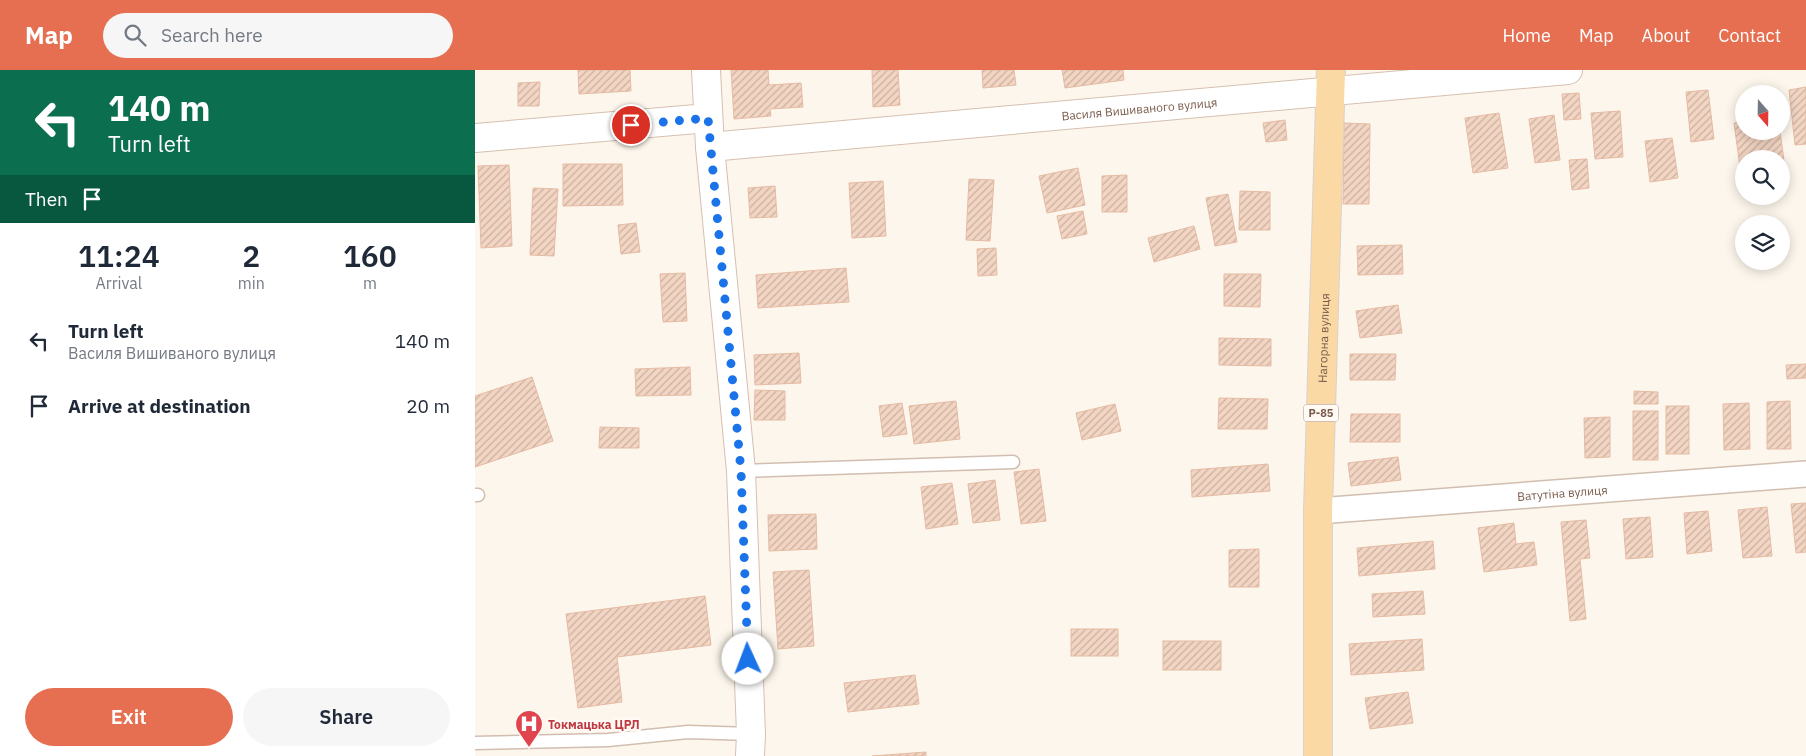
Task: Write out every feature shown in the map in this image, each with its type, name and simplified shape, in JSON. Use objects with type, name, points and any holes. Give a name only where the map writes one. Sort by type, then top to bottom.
[{"type":"main road","name":"Нагорна вулиця","points":[[1318,756],[1318,510],[1331,81]]},
{"type":"street","points":[[706,70],[710,147],[741,471],[751,745]]},
{"type":"street","name":"Василя Вишиваного вулиця","points":[[710,147],[1331,81],[1568,70]]},
{"type":"street","points":[[475,138],[708,118]]},
{"type":"street","name":"Ватутіна вулиця","points":[[1318,510],[1806,474]]},
{"type":"lane","points":[[741,471],[1013,462]]},
{"type":"lane","points":[[475,743],[608,740],[688,732],[751,745]]},
{"type":"building","points":[[578,70],[630,70],[631,91],[579,94]]},
{"type":"building","points":[[731,70],[768,70],[769,85],[801,83],[803,107],[770,109],[771,116],[734,119]]},
{"type":"building","points":[[872,70],[898,70],[900,105],[873,107]]},
{"type":"building","points":[[982,70],[1014,70],[1016,85],[983,88]]},
{"type":"building","points":[[1062,70],[1123,70],[1124,80],[1065,88]]},
{"type":"building","points":[[540,82],[539,106],[518,106],[518,83]]},
{"type":"building","points":[[1806,87],[1806,144],[1795,145],[1790,90]]},
{"type":"building","points":[[1708,90],[1714,139],[1691,142],[1686,92]]},
{"type":"building","points":[[1579,93],[1581,119],[1564,120],[1562,94]]},
{"type":"building","points":[[1620,111],[1623,157],[1595,159],[1591,113]]},
{"type":"building","points":[[1499,113],[1508,168],[1473,173],[1465,118]]},
{"type":"building","points":[[1554,115],[1560,160],[1535,163],[1529,119]]},
{"type":"building","points":[[1285,120],[1287,140],[1266,142],[1263,123]]},
{"type":"building","points":[[1344,123],[1370,124],[1369,204],[1343,204]]},
{"type":"building","points":[[1672,138],[1678,178],[1650,182],[1645,141]]},
{"type":"building","points":[[1736,140],[1781,140],[1783,150],[1738,150]]},
{"type":"building","points":[[1587,159],[1589,188],[1572,190],[1569,160]]},
{"type":"building","points":[[563,164],[622,164],[623,205],[563,206]]},
{"type":"building","points":[[509,165],[512,246],[481,248],[478,166]]},
{"type":"building","points":[[1078,168],[1085,205],[1047,213],[1039,176]]},
{"type":"building","points":[[1127,175],[1127,212],[1102,212],[1102,176]]},
{"type":"building","points":[[969,179],[994,180],[990,241],[966,240]]},
{"type":"building","points":[[883,181],[886,236],[852,238],[849,183]]},
{"type":"building","points":[[775,186],[777,217],[750,218],[748,188]]},
{"type":"building","points":[[533,188],[558,189],[554,256],[530,255]]},
{"type":"building","points":[[1240,191],[1270,192],[1270,230],[1239,230]]},
{"type":"building","points":[[1228,194],[1237,242],[1215,246],[1206,198]]},
{"type":"building","points":[[1083,211],[1087,234],[1062,239],[1057,216]]},
{"type":"building","points":[[636,223],[640,252],[621,254],[618,225]]},
{"type":"building","points":[[1194,226],[1200,249],[1154,262],[1148,238]]},
{"type":"building","points":[[1402,245],[1403,274],[1358,275],[1357,246]]},
{"type":"building","points":[[996,248],[997,275],[978,276],[977,249]]},
{"type":"building","points":[[846,268],[849,302],[758,308],[756,275]]},
{"type":"building","points":[[685,273],[687,321],[663,322],[660,274]]},
{"type":"building","points":[[1224,274],[1261,274],[1260,307],[1224,306]]},
{"type":"building","points":[[1398,305],[1402,333],[1360,338],[1356,311]]},
{"type":"building","points":[[1219,338],[1271,339],[1271,366],[1219,365]]},
{"type":"building","points":[[799,353],[801,383],[755,385],[754,355]]},
{"type":"building","points":[[1350,354],[1396,354],[1395,380],[1350,380]]},
{"type":"building","points":[[1806,364],[1806,378],[1787,379],[1786,365]]},
{"type":"building","points":[[690,367],[691,395],[636,396],[635,369]]},
{"type":"building","points":[[532,377],[553,441],[475,467],[475,396]]},
{"type":"building","points":[[755,390],[785,391],[785,420],[754,420]]},
{"type":"building","points":[[1634,391],[1658,392],[1658,404],[1634,404]]},
{"type":"building","points":[[1219,398],[1268,399],[1267,429],[1218,429]]},
{"type":"building","points":[[956,401],[960,439],[914,444],[909,406]]},
{"type":"building","points":[[1790,401],[1791,449],[1767,449],[1767,402]]},
{"type":"building","points":[[902,403],[907,434],[883,437],[879,406]]},
{"type":"building","points":[[1749,403],[1750,449],[1724,450],[1723,404]]},
{"type":"building","points":[[1115,404],[1121,431],[1082,440],[1076,413]]},
{"type":"building","points":[[1666,406],[1689,406],[1689,454],[1666,454]]},
{"type":"building","points":[[1633,411],[1658,411],[1658,460],[1633,460]]},
{"type":"building","points":[[1351,414],[1400,414],[1400,442],[1350,442]]},
{"type":"building","points":[[1610,417],[1610,457],[1585,458],[1584,418]]},
{"type":"building","points":[[600,427],[639,428],[639,448],[599,448]]},
{"type":"building","points":[[1398,457],[1401,480],[1351,486],[1348,463]]},
{"type":"building","points":[[1268,464],[1270,491],[1192,497],[1191,470]]},
{"type":"building","points":[[1039,469],[1046,521],[1021,524],[1014,472]]},
{"type":"building","points":[[995,480],[1000,520],[973,523],[968,484]]},
{"type":"building","points":[[952,483],[958,524],[926,529],[921,487]]},
{"type":"building","points":[[1806,503],[1806,552],[1796,553],[1791,504]]},
{"type":"building","points":[[1767,507],[1772,556],[1743,558],[1738,510]]},
{"type":"building","points":[[1708,511],[1712,551],[1687,554],[1684,513]]},
{"type":"building","points":[[816,514],[817,549],[769,551],[768,515]]},
{"type":"building","points":[[1650,517],[1653,557],[1626,559],[1623,519]]},
{"type":"building","points":[[1586,520],[1590,558],[1580,559],[1586,619],[1570,621],[1561,522]]},
{"type":"building","points":[[1514,523],[1516,544],[1534,542],[1537,565],[1484,572],[1478,528]]},
{"type":"building","points":[[1433,541],[1435,569],[1359,576],[1357,548]]},
{"type":"building","points":[[1259,549],[1259,587],[1229,587],[1229,550]]},
{"type":"building","points":[[809,570],[814,646],[778,649],[773,572]]},
{"type":"building","points":[[1423,591],[1425,614],[1373,617],[1372,594]]},
{"type":"building","points":[[705,596],[711,645],[617,657],[622,702],[578,708],[566,614]]},
{"type":"building","points":[[1071,629],[1118,629],[1118,656],[1071,656]]},
{"type":"building","points":[[1422,639],[1424,670],[1351,675],[1349,644]]},
{"type":"building","points":[[1163,641],[1221,641],[1221,670],[1163,670]]},
{"type":"building","points":[[915,675],[919,704],[848,712],[844,683]]},
{"type":"building","points":[[1408,692],[1413,723],[1370,729],[1365,698]]},
{"type":"building","points":[[926,752],[926,756],[872,756]]},
{"type":"place","name":"Токмацька ЦРЛ","points":[[529,748]]},
{"type":"route","points":[[631,125],[708,118],[741,471],[748,659]]}]
